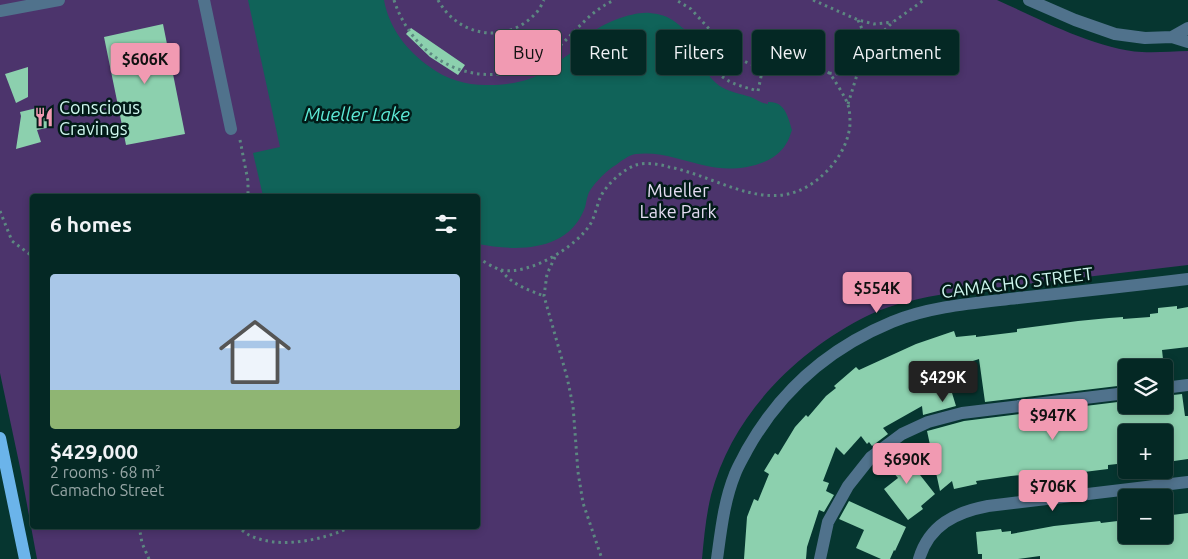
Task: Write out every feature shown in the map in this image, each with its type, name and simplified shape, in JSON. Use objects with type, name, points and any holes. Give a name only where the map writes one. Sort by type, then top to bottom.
[{"type":"main road","points":[[0,438],[24,559]]},
{"type":"street","points":[[0,11],[59,0]]},
{"type":"street","points":[[204,0],[235,132]]},
{"type":"street","points":[[1029,0],[1075,20],[1115,34],[1145,38],[1172,37],[1188,42]]},
{"type":"street","points":[[1172,37],[1188,28]]},
{"type":"street","name":"CAMACHO STREET","points":[[717,559],[722,519],[735,473],[757,433],[785,395],[820,363],[855,340],[892,322],[925,312],[962,305],[1188,279]]},
{"type":"street","points":[[1173,387],[1188,385]]},
{"type":"street","points":[[820,559],[828,522],[848,486],[871,458],[902,434],[928,422],[962,413],[1118,394]]},
{"type":"street","points":[[920,559],[930,536],[948,519],[967,509],[1188,482]]},
{"type":"path","points":[[394,0],[398,13],[412,36],[431,55],[456,69],[482,75],[502,74],[520,70],[539,62],[558,47],[597,10],[615,0]]},
{"type":"path","points":[[438,0],[443,10],[454,21],[467,29],[481,33],[496,33],[517,26],[536,13],[544,0]]},
{"type":"path","points":[[676,0],[691,9],[710,30]]},
{"type":"path","points":[[813,0],[858,20],[874,24],[893,22]]},
{"type":"path","points":[[885,30],[924,0]]},
{"type":"path","points":[[858,20],[862,30]]},
{"type":"path","points":[[825,72],[835,74]]},
{"type":"path","points":[[828,73],[848,104]]},
{"type":"path","points":[[720,75],[732,84],[758,91],[761,75]]},
{"type":"path","points":[[502,270],[525,267],[556,256],[583,234],[592,221],[601,195],[614,179],[636,165],[655,164],[688,170],[753,194],[777,195],[796,192],[817,181],[845,146],[850,126],[848,104],[857,75]]},
{"type":"path","points":[[235,132],[248,181],[248,194]]},
{"type":"path","points":[[0,211],[12,241],[30,254]]},
{"type":"path","points":[[556,256],[547,274],[544,296],[568,377],[573,406],[578,472],[583,503],[602,559]]},
{"type":"path","points":[[480,259],[502,270],[505,275],[517,284],[544,296]]},
{"type":"path","points":[[140,529],[142,543],[149,559]]},
{"type":"path","points":[[241,529],[250,535],[264,540],[293,543],[334,534],[345,529]]},
{"type":"green space","name":"Mueller Lake Park","points":[[0,0],[997,0],[1068,32],[1124,50],[1142,52],[1188,51],[1188,265],[949,293],[888,307],[842,330],[816,347],[770,388],[734,438],[721,466],[711,495],[706,519],[702,559],[37,559],[31,529],[480,529],[480,194],[30,194],[30,521],[0,373]]},
{"type":"water","name":"Mueller Lake","points":[[248,0],[384,0],[390,20],[400,38],[422,61],[451,79],[482,85],[513,83],[539,75],[561,75],[561,60],[571,52],[571,75],[646,75],[646,30],[596,30],[619,19],[636,14],[650,13],[661,15],[686,30],[656,30],[656,75],[708,75],[726,89],[763,103],[774,102],[778,104],[785,111],[792,130],[780,152],[761,163],[739,168],[717,168],[663,155],[645,153],[631,156],[608,171],[596,183],[587,197],[584,210],[576,224],[565,234],[552,242],[523,248],[480,244],[480,194],[263,194],[253,153],[280,147]]},
{"type":"building","points":[[163,24],[185,134],[126,145],[104,37]]},
{"type":"building","points":[[411,28],[465,65],[458,75],[430,57],[406,34]]},
{"type":"building","points":[[28,67],[28,97],[16,103],[5,74]]},
{"type":"building","points":[[45,106],[51,127],[37,130],[41,142],[16,149],[20,112]]},
{"type":"building","points":[[1177,306],[1177,309],[1188,307],[1188,347],[1162,350],[1163,359],[1118,359],[1118,386],[985,402],[979,359],[945,370],[956,406],[923,415],[922,406],[883,428],[888,434],[872,446],[869,442],[867,444],[861,436],[844,455],[836,447],[823,481],[829,483],[826,491],[834,495],[824,512],[819,510],[807,547],[806,559],[744,559],[747,517],[754,499],[758,501],[769,474],[764,471],[775,453],[778,455],[795,427],[806,415],[808,417],[826,396],[836,388],[834,386],[856,367],[859,370],[916,344],[954,331],[956,337],[976,335],[976,337],[1017,332],[1017,329],[1078,321],[1150,317],[1150,314],[1158,313],[1158,308]]},
{"type":"building","points":[[1182,394],[1185,416],[1188,416],[1188,459],[1174,461],[1173,424],[1118,424],[1118,464],[1108,465],[1108,469],[1044,477],[1044,473],[1011,476],[976,481],[977,484],[954,489],[952,481],[940,491],[927,431],[964,421],[1118,402],[1118,414],[1173,414],[1173,395]]},
{"type":"building","points":[[898,447],[935,494],[921,506],[923,509],[908,520],[884,489],[898,478],[882,459]]},
{"type":"building","points":[[849,501],[906,527],[890,559],[881,559],[856,548],[864,530],[839,519]]},
{"type":"building","points":[[1188,513],[1188,559],[1040,559],[1040,556],[1018,559],[982,559],[982,554],[978,554],[976,532],[1001,529],[1002,532],[1011,531],[1011,534],[1054,526],[1100,521],[1101,523],[1118,521],[1118,544],[1173,544],[1173,515]]},
{"type":"place","name":"Conscious Cravings","points":[[44,117]]}]
